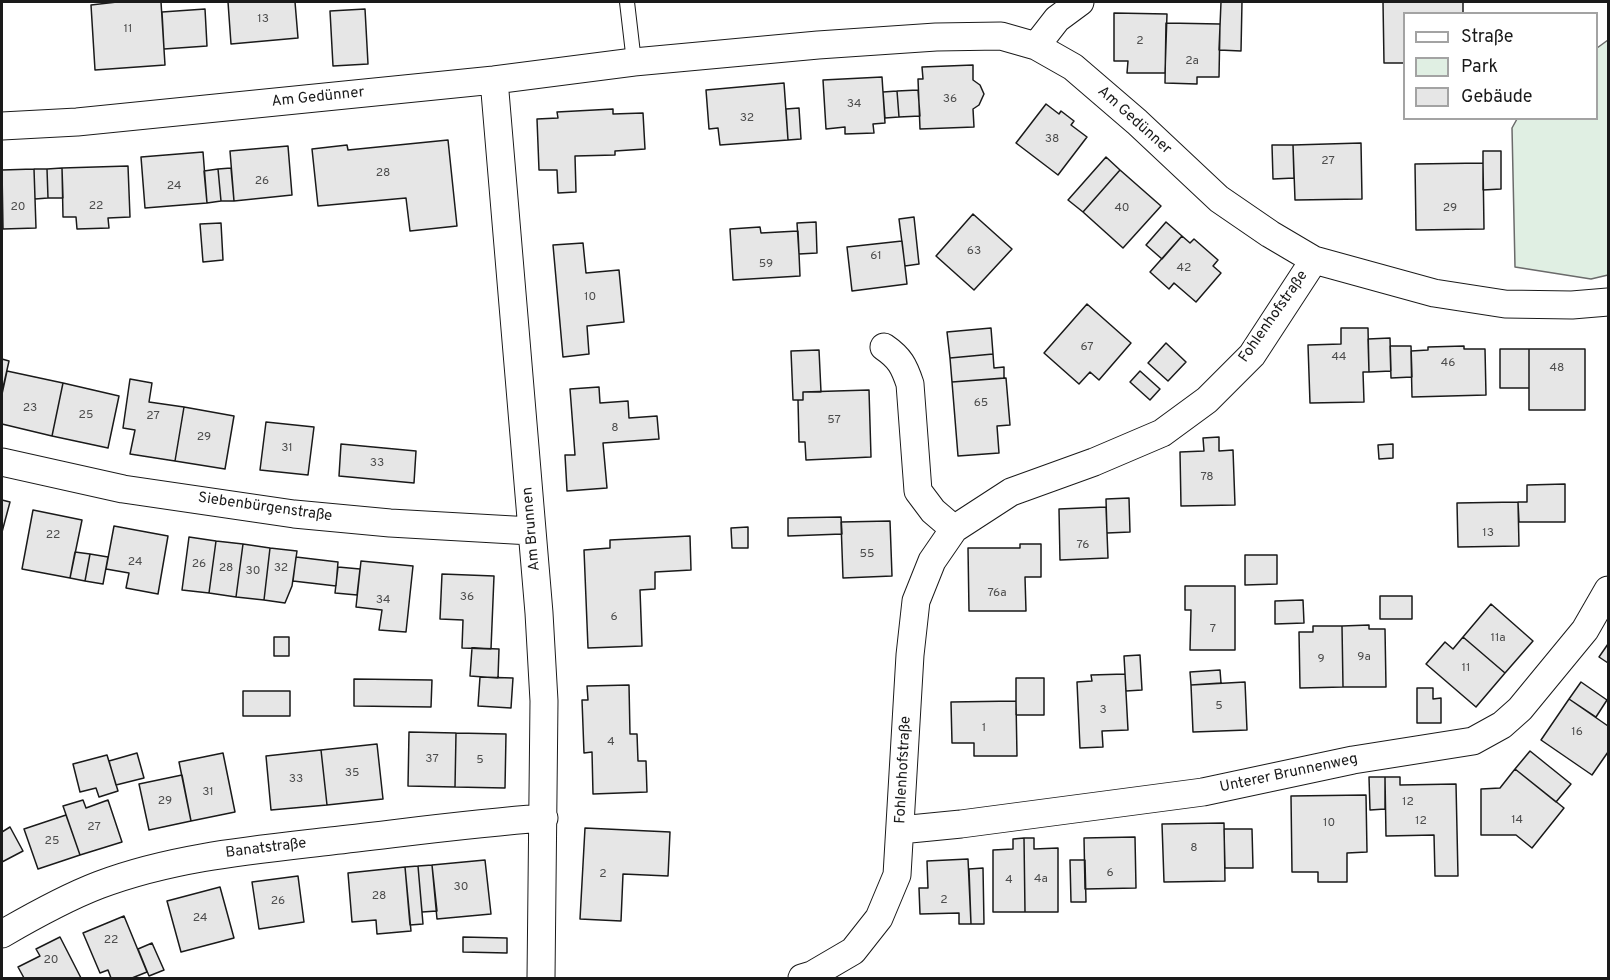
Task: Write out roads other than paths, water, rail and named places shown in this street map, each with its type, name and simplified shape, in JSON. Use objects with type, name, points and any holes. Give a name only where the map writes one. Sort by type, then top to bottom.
[{"type":"street","points":[[1036,46],[1057,19],[1080,2]]},
{"type":"street","name":"Am Gedünner","points":[[2,126],[77,122],[494,80],[634,62],[818,45],[936,37],[1001,36],[1036,46],[1073,67],[1137,122],[1219,198],[1270,234],[1314,260],[1434,293],[1505,304],[1572,305],[1608,302]]},
{"type":"street","name":"Am Brunnen","points":[[494,80],[539,613],[544,701],[541,978]]},
{"type":"street","name":"Fohlenhofstraße","points":[[802,978],[812,975],[853,951],[879,918],[897,875],[910,655],[916,601],[932,561],[954,529],[1011,492],[1094,462],[1162,433],[1207,400],[1252,355],[1314,260]]},
{"type":"street","points":[[884,347],[897,356],[910,384],[918,490],[933,511],[954,529]]},
{"type":"street","name":"Siebenbürgenstraße","points":[[2,462],[123,489],[294,514],[390,523],[531,531]]},
{"type":"street","name":"Unterer Brunnenweg","points":[[900,830],[1203,792],[1353,760],[1473,741],[1502,724],[1520,709],[1585,630],[1608,590]]},
{"type":"street","name":"Banatstraße","points":[[2,934],[35,915],[99,885],[159,866],[241,852],[544,818]]},
{"type":"lane","points":[[627,2],[634,62]]}]
